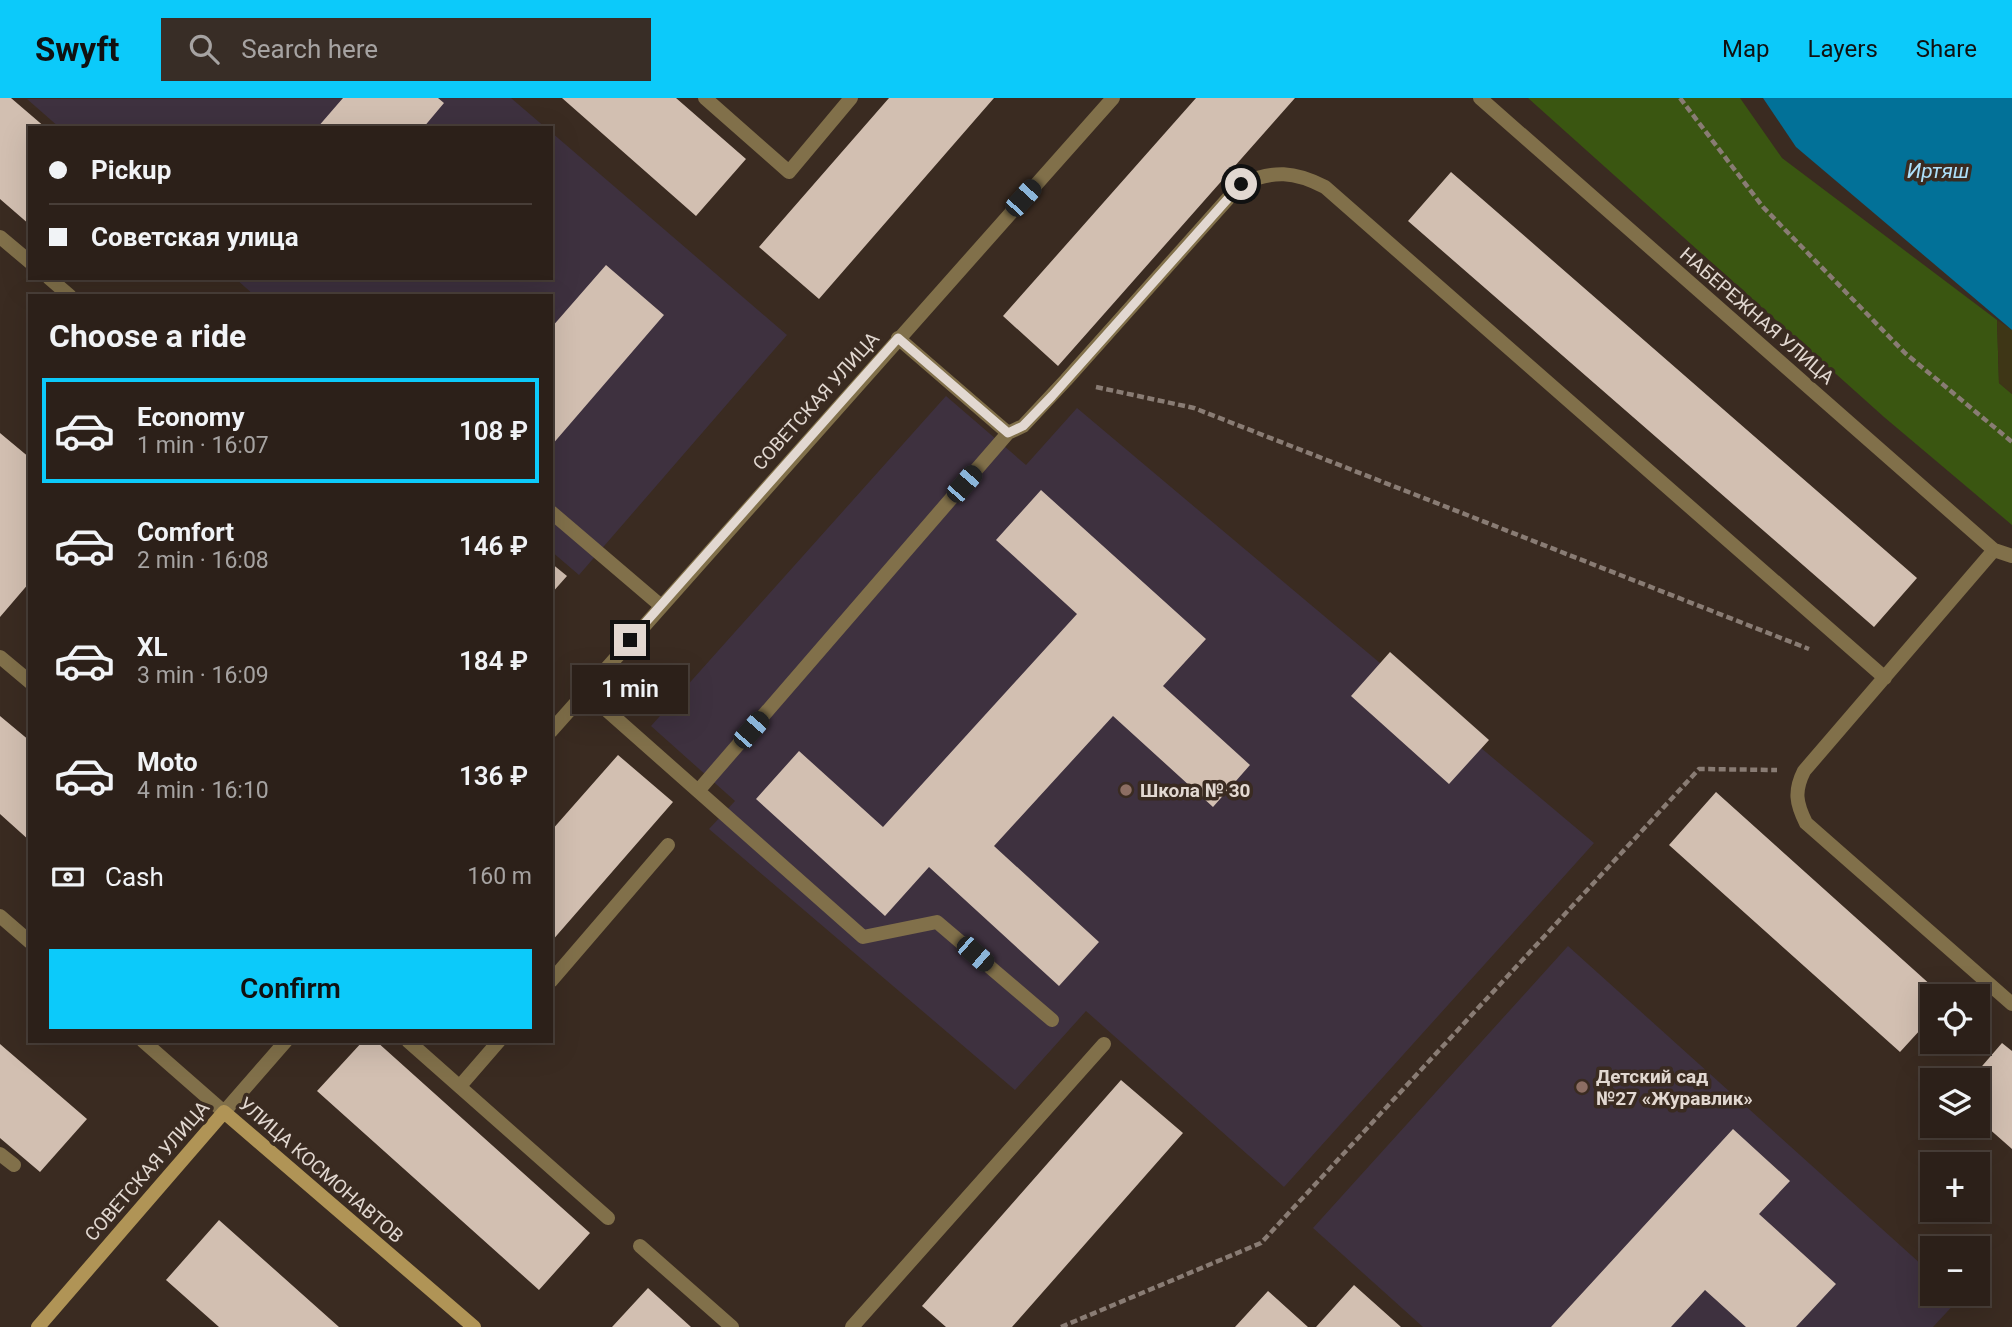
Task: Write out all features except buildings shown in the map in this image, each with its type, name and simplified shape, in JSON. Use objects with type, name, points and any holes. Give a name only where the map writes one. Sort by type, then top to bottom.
[{"type":"street","points":[[705,98],[789,172],[851,98]]},
{"type":"street","name":"СОВЕТСКАЯ УЛИЦА","points":[[553,729],[1113,98]]},
{"type":"street","name":"НАБЕРЕЖНАЯ УЛИЦА","points":[[1480,98],[1994,550],[2012,556]]},
{"type":"street","points":[[698,791],[1008,433],[1023,426],[1241,184],[1262,175],[1282,172],[1302,175],[1325,187],[1885,678]]},
{"type":"street","points":[[0,237],[28,260]]},
{"type":"street","points":[[51,280],[67,294]]},
{"type":"street","points":[[898,338],[1008,433]]},
{"type":"street","points":[[553,514],[660,605]]},
{"type":"street","points":[[1994,550],[1804,771],[1796,787],[1797,806],[1806,823],[2012,1003]]},
{"type":"street","points":[[0,657],[28,680]]},
{"type":"street","points":[[585,691],[863,937],[937,922],[1052,1020]]},
{"type":"street","points":[[553,979],[668,845]]},
{"type":"street","points":[[0,916],[28,940]]},
{"type":"street","name":"УЛИЦА КОСМОНАВТОВ","points":[[145,1043],[474,1327]]},
{"type":"street","name":"СОВЕТСКАЯ УЛИЦА","points":[[38,1327],[284,1043]]},
{"type":"street","points":[[410,1043],[608,1219]]},
{"type":"street","points":[[460,1086],[497,1043]]},
{"type":"street","points":[[852,1327],[1104,1044]]},
{"type":"street","points":[[0,1154],[13,1165]]},
{"type":"street","points":[[640,1246],[733,1327]]},
{"type":"path","points":[[1680,98],[1763,208],[1905,353],[2012,442]]},
{"type":"path","points":[[1066,380],[1194,408],[1821,653]]},
{"type":"path","points":[[1061,1327],[1261,1243],[1699,769],[1804,771]]},
{"type":"shaded area","points":[[511,98],[544,126],[58,126],[27,99]]},
{"type":"shaded area","points":[[553,134],[787,335],[579,575],[553,553],[553,294],[253,294],[237,280],[553,280]]},
{"type":"shaded area","name":"Школа № 30","points":[[946,396],[1026,465],[1077,408],[1594,843],[1284,1187],[1086,1011],[1015,1090],[709,829],[735,801],[651,726]]},
{"type":"shaded area","name":"Детский сад №27 «Журавлик»","points":[[1568,946],[1920,1263],[1920,1306],[1952,1306],[1933,1327],[1423,1327],[1313,1228]]},
{"type":"green space","points":[[1528,98],[1740,98],[1782,158],[1997,320],[1999,383],[2012,394],[2012,525],[1884,417]]},
{"type":"sand","points":[[1997,320],[2012,330],[2012,394],[1999,383]]},
{"type":"water","name":"Иртяш","points":[[1763,98],[2012,98],[2012,330],[1796,147]]},
{"type":"place","name":"Школа № 30","points":[[1126,790]]},
{"type":"place","name":"Детский сад №27 «Журавлик»","points":[[1582,1087]]},
{"type":"route","points":[[630,640],[898,338],[1008,433],[1023,426],[1052,396],[1241,184]]}]
